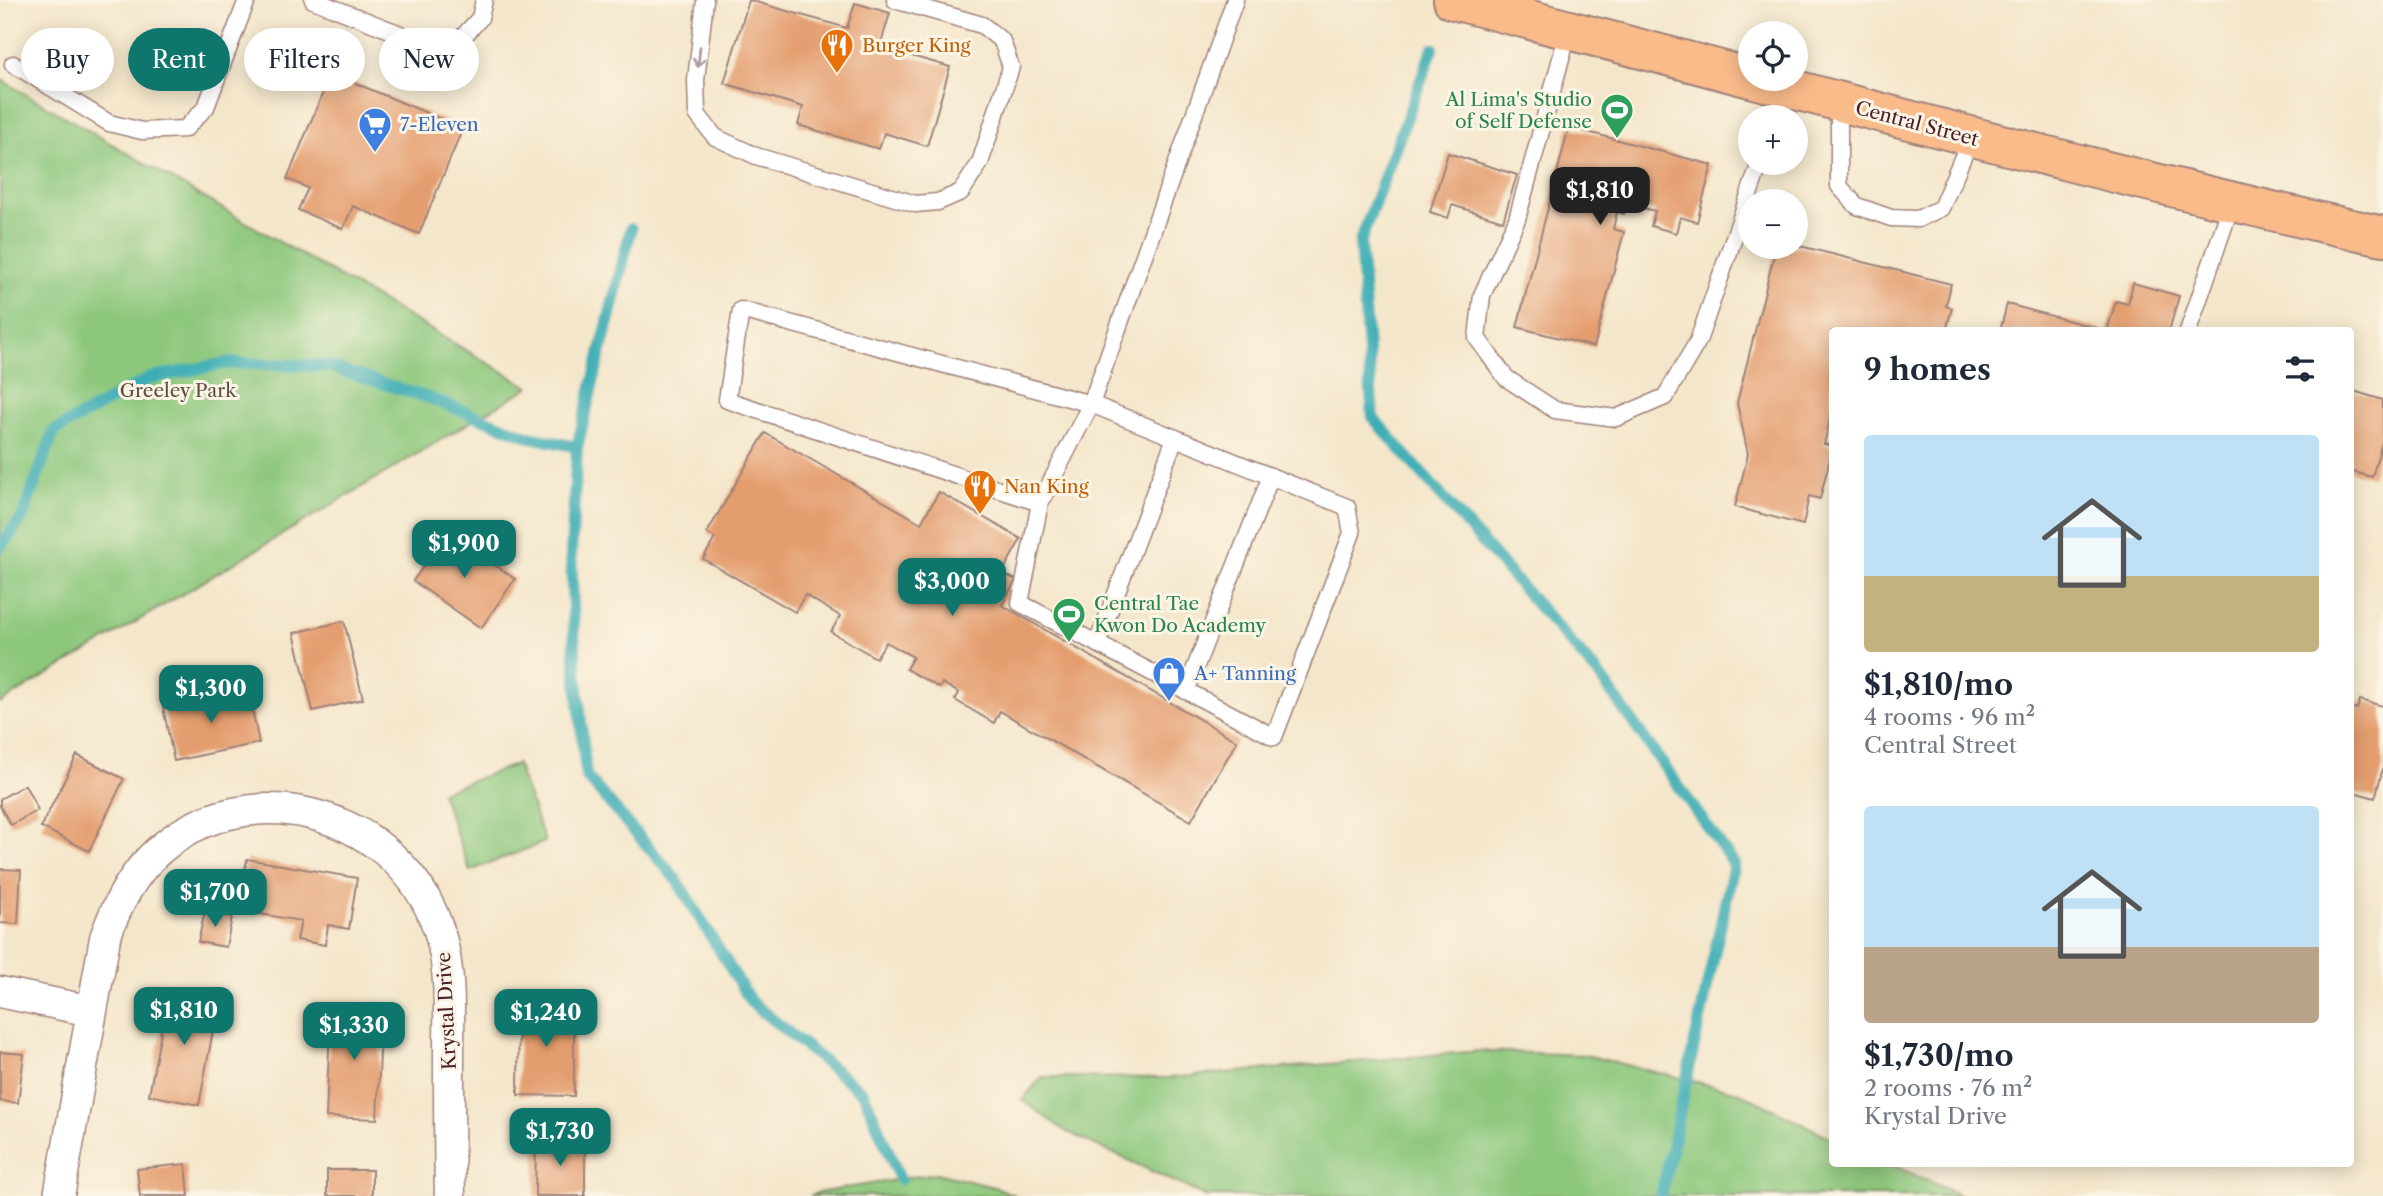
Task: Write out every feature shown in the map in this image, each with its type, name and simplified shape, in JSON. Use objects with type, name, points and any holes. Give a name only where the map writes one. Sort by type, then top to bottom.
[{"type":"main road","name":"Central Street","points":[[1453,0],[1569,29],[1781,103],[1839,103],[2232,203],[2383,236]]},
{"type":"street","name":"Krystal Drive","points":[[59,1196],[91,1011],[105,938],[113,914],[139,870],[157,852],[200,824],[249,810],[300,810],[349,826],[392,855],[409,874],[429,906],[443,942],[449,996],[450,1196]]},
{"type":"street","points":[[0,992],[91,1011]]},
{"type":"lane","points":[[13,64],[109,123],[142,131],[185,129],[206,107],[247,0]]},
{"type":"lane","points":[[313,0],[431,46],[460,40],[480,18],[484,0]]},
{"type":"lane","points":[[705,0],[696,80],[697,114],[715,137],[756,156],[915,204],[938,202],[961,192],[980,163],[1011,67],[1002,41],[982,25],[895,0]]},
{"type":"lane","points":[[1040,503],[727,400],[741,310],[1091,404],[1347,507],[1352,533],[1274,737],[1020,603],[1040,503],[1091,404],[1235,0]]},
{"type":"lane","points":[[1569,29],[1517,219],[1482,295],[1477,338],[1506,377],[1555,411],[1616,418],[1665,397],[1698,341],[1756,175]]},
{"type":"lane","points":[[1839,103],[1839,186],[1857,206],[1891,218],[1918,219],[1941,208],[1971,138]]},
{"type":"lane","points":[[2190,327],[2232,203]]},
{"type":"lane","points":[[1097,644],[1175,438]]},
{"type":"lane","points":[[1186,691],[1271,476]]},
{"type":"green space","name":"Greeley Park","points":[[0,79],[529,387],[0,703]]},
{"type":"green space","points":[[517,764],[545,842],[470,871],[441,792]]},
{"type":"green space","points":[[1480,1051],[1585,1055],[1738,1092],[1829,1137],[1829,1167],[1897,1167],[1962,1196],[1205,1196],[1065,1131],[1022,1100],[1042,1077],[1168,1078]]},
{"type":"green space","points":[[936,1173],[998,1188],[1016,1196],[810,1196],[817,1193]]},
{"type":"building","name":"Burger King","points":[[749,0],[847,28],[855,3],[890,13],[880,47],[950,67],[927,146],[884,133],[879,149],[798,125],[803,107],[724,83]]},
{"type":"building","name":"7-Eleven","points":[[365,87],[463,128],[419,234],[353,206],[343,229],[298,210],[308,188],[287,179],[324,91],[365,91]]},
{"type":"building","points":[[1569,127],[1712,165],[1697,222],[1680,217],[1676,233],[1651,226],[1655,211],[1627,204],[1624,214],[1617,212],[1613,229],[1624,232],[1594,347],[1517,327]]},
{"type":"building","points":[[1448,153],[1517,175],[1503,221],[1452,205],[1448,218],[1430,212]]},
{"type":"building","points":[[1808,248],[1951,284],[1946,306],[1952,308],[1947,327],[1829,327],[1829,423],[1824,444],[1829,445],[1829,462],[1820,499],[1809,496],[1803,525],[1735,507],[1748,454],[1737,403],[1773,259],[1808,259]]},
{"type":"building","points":[[2133,283],[2179,296],[2170,327],[2108,327],[2116,301],[2128,304]]},
{"type":"building","points":[[2007,304],[2093,327],[2001,327]]},
{"type":"building","points":[[2354,391],[2383,400],[2383,439],[2372,477],[2354,472]]},
{"type":"building","points":[[765,433],[921,523],[939,492],[1021,539],[1002,573],[1016,580],[1002,605],[1237,741],[1191,821],[1000,711],[994,723],[955,700],[959,693],[942,683],[940,688],[906,669],[913,657],[886,642],[876,658],[831,632],[840,616],[805,595],[795,612],[703,559],[715,538],[707,533]]},
{"type":"building","points":[[447,532],[515,579],[481,628],[413,581]]},
{"type":"building","points":[[344,621],[363,699],[313,711],[294,633]]},
{"type":"building","points":[[248,689],[259,743],[174,761],[163,707]]},
{"type":"building","points":[[2360,700],[2383,706],[2383,768],[2375,798],[2354,792],[2354,708],[2357,709]]},
{"type":"building","points":[[77,755],[124,779],[89,851],[41,827]]},
{"type":"building","points":[[25,785],[38,810],[11,825],[0,806],[0,799]]},
{"type":"building","points":[[247,859],[357,878],[349,929],[328,925],[325,945],[297,940],[301,921],[238,910]]},
{"type":"building","points":[[0,869],[21,870],[18,924],[0,923]]},
{"type":"building","points":[[205,911],[232,917],[226,947],[198,942]]},
{"type":"building","points":[[169,989],[219,999],[199,1105],[149,1095]]},
{"type":"building","points":[[519,1003],[574,1003],[574,1096],[518,1095]]},
{"type":"building","points":[[331,1005],[382,1008],[377,1119],[326,1117]]},
{"type":"building","points":[[0,1052],[24,1054],[18,1103],[0,1101]]},
{"type":"building","points":[[536,1140],[585,1141],[585,1196],[535,1196]]},
{"type":"building","points":[[186,1164],[189,1196],[140,1196],[137,1169]]},
{"type":"building","points":[[327,1170],[372,1170],[372,1196],[327,1196]]},
{"type":"waterway","points":[[1433,48],[1360,242],[1373,418],[1599,675],[1734,864],[1661,1196]]},
{"type":"waterway","points":[[631,229],[577,447],[571,553],[575,659],[586,776],[676,879],[751,1002],[864,1094],[900,1179]]},
{"type":"waterway","points":[[0,547],[22,518],[54,431],[150,378],[227,363],[327,366],[429,398],[530,437],[577,447]]},
{"type":"place","name":"Burger King","points":[[837,75]]},
{"type":"place","name":"Al Lima's Studio of Self Defense","points":[[1617,140]]},
{"type":"place","name":"7-Eleven","points":[[375,154]]},
{"type":"place","name":"Nan King","points":[[980,516]]},
{"type":"place","name":"Central Tae Kwon Do Academy","points":[[1069,644]]},
{"type":"place","name":"A+ Tanning","points":[[1169,703]]}]
